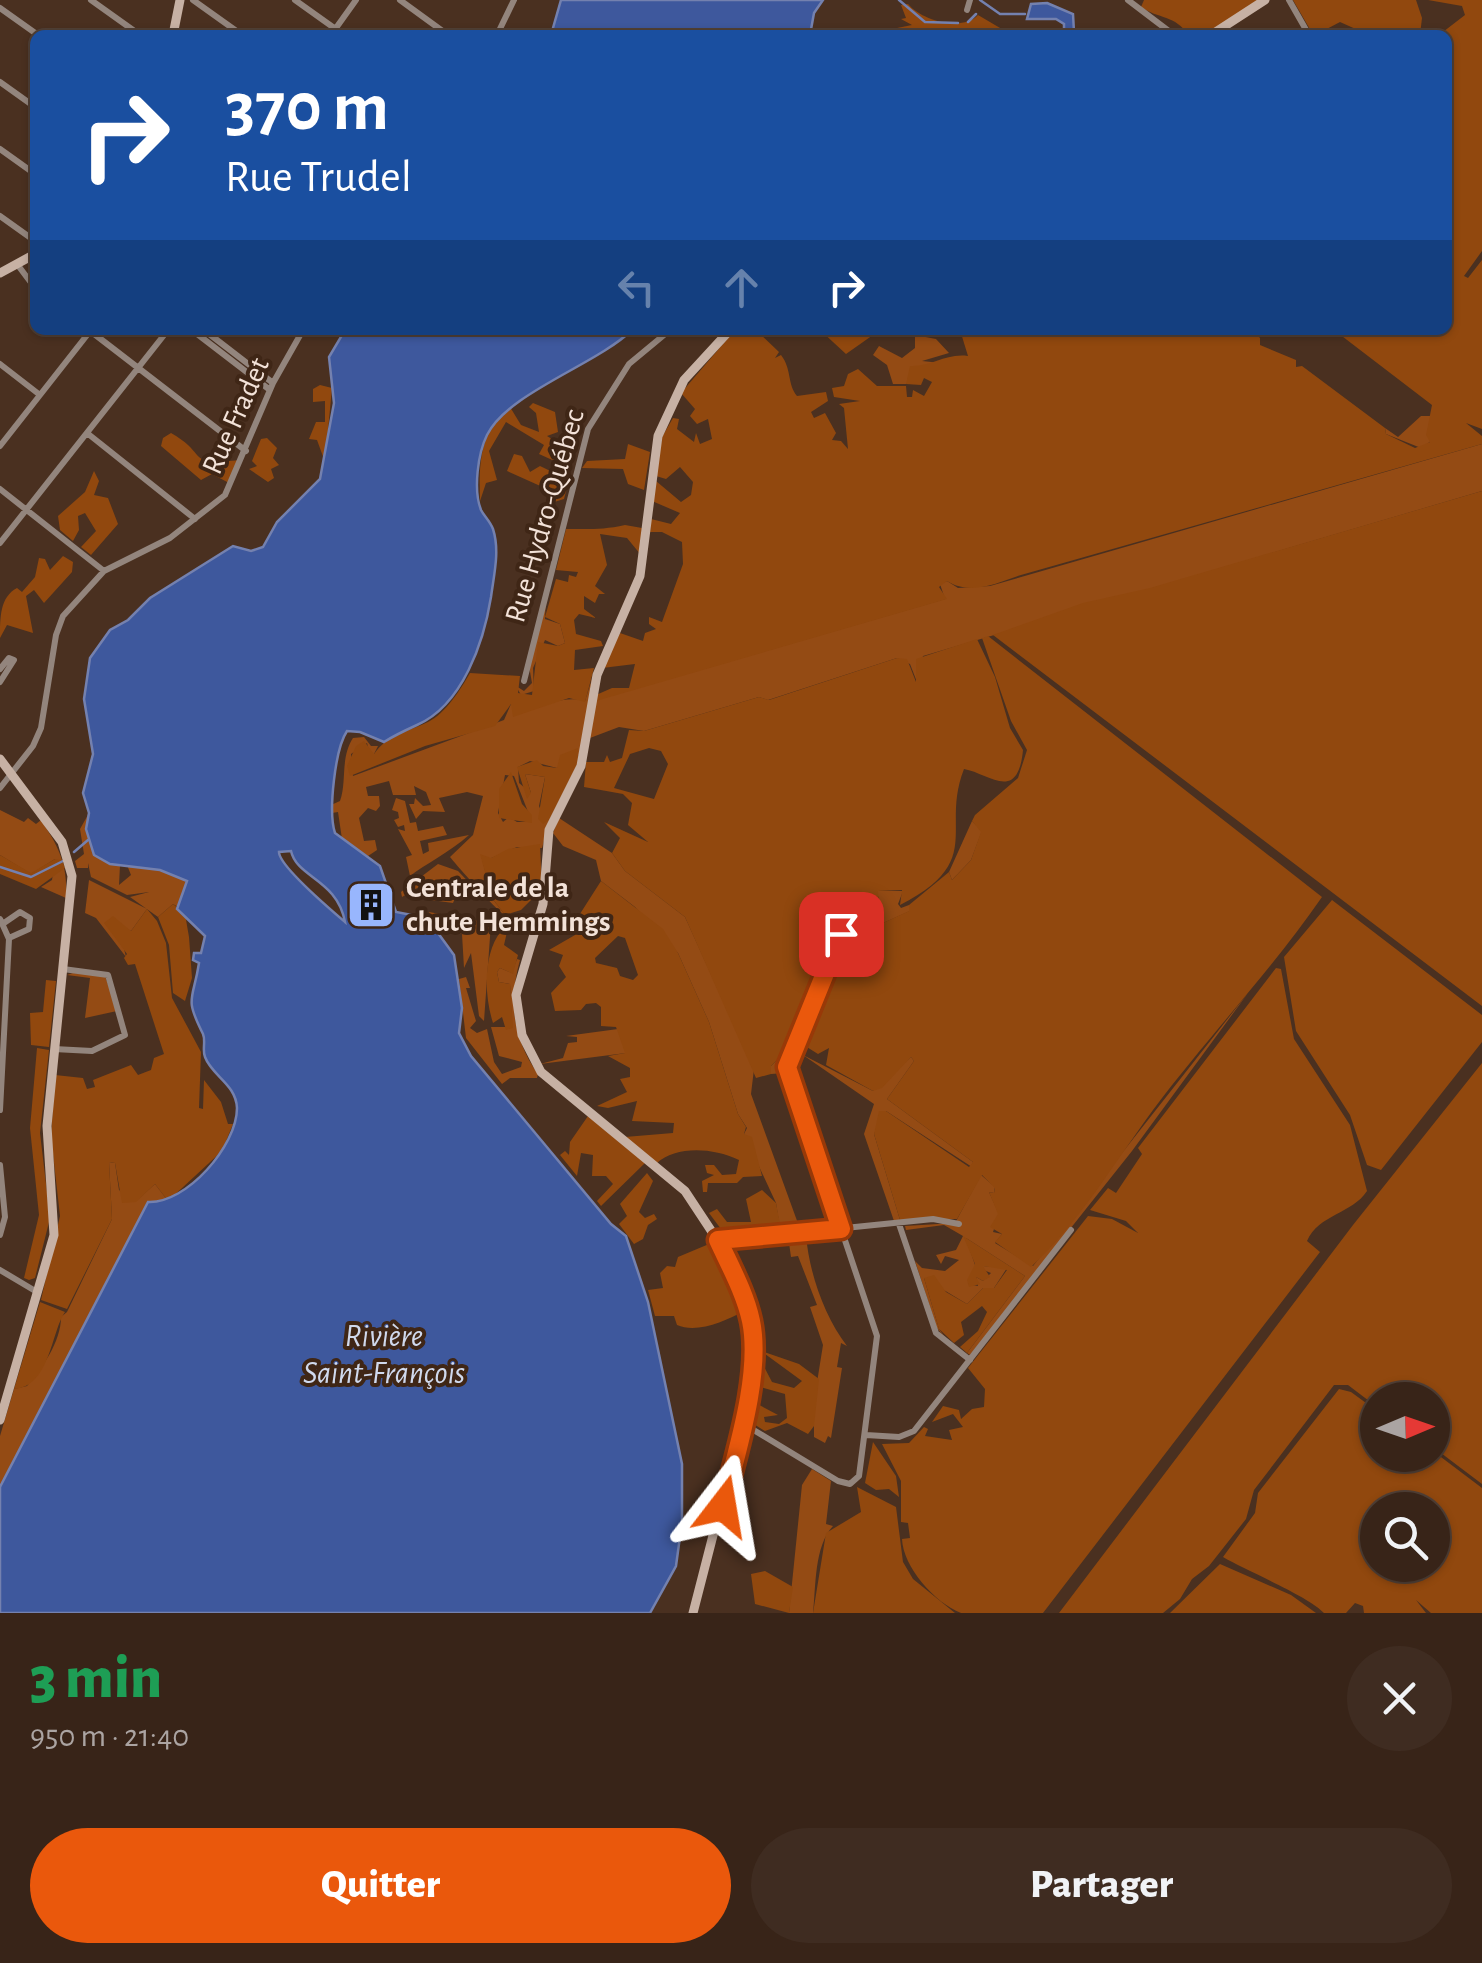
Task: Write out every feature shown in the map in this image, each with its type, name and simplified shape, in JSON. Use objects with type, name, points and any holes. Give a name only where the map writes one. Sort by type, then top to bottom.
[{"type":"street","points":[[91,0],[133,30]]},
{"type":"street","points":[[174,30],[180,0]]},
{"type":"street","points":[[193,0],[235,30]]},
{"type":"street","points":[[296,0],[332,30]]},
{"type":"street","points":[[335,30],[356,0]]},
{"type":"street","points":[[400,0],[441,30]]},
{"type":"street","points":[[499,30],[514,0]]},
{"type":"street","points":[[967,10],[970,0]]},
{"type":"street","points":[[1128,0],[1167,30]]},
{"type":"street","points":[[1219,30],[1265,0]]},
{"type":"street","points":[[1289,0],[1307,30]]},
{"type":"street","points":[[0,8],[31,30]]},
{"type":"street","points":[[0,82],[30,103]]},
{"type":"street","points":[[0,149],[30,170]]},
{"type":"street","points":[[0,216],[30,238]]},
{"type":"street","points":[[0,272],[30,257]]},
{"type":"street","points":[[17,264],[30,281]]},
{"type":"street","points":[[0,446],[86,335]]},
{"type":"street","points":[[97,335],[246,450]]},
{"type":"street","points":[[0,543],[164,335]]},
{"type":"street","points":[[199,335],[271,387]]},
{"type":"street","points":[[210,335],[271,387]]},
{"type":"street","name":"Rue Fradet","points":[[0,788],[36,738],[44,718],[60,622],[104,571],[162,542],[228,492],[271,387],[301,335]]},
{"type":"street","name":"Rue Hydro-Québec","points":[[524,681],[588,430],[629,364],[664,335]]},
{"type":"street","points":[[694,1613],[742,1423],[752,1327],[718,1240],[680,1186],[541,1072],[522,1035],[516,1002],[521,969],[543,904],[550,830],[581,766],[596,675],[642,568],[658,436],[684,380],[725,335]]},
{"type":"street","points":[[0,364],[40,395]]},
{"type":"street","points":[[87,433],[196,520]]},
{"type":"street","points":[[0,489],[104,571]]},
{"type":"street","points":[[0,670],[8,658],[14,660],[0,682]]},
{"type":"street","points":[[0,758],[69,856],[72,882],[47,1137],[55,1228],[0,1420]]},
{"type":"street","points":[[0,1110],[3,976],[10,938],[2,921],[20,912],[30,918],[27,930],[10,938]]},
{"type":"street","points":[[742,1423],[841,1483],[850,1484],[860,1476],[877,1336],[787,1067],[841,934]]},
{"type":"street","points":[[54,1049],[92,1051],[125,1035],[110,976],[63,969]]},
{"type":"street","points":[[0,1165],[5,1217],[0,1235]]},
{"type":"street","points":[[718,1240],[942,1219],[959,1224]]},
{"type":"street","points":[[899,1224],[936,1332],[970,1360]]},
{"type":"street","points":[[866,1434],[899,1437],[912,1432],[1071,1230]]},
{"type":"street","points":[[0,1270],[38,1292]]},
{"type":"shaded area","points":[[1144,0],[1259,0],[1213,30],[1184,30],[1141,7]]},
{"type":"shaded area","points":[[1293,0],[1416,0],[1422,18],[1421,30],[1358,30],[1340,22],[1325,30],[1310,30]]},
{"type":"shaded area","points":[[1428,0],[1482,0],[1482,251],[1464,276],[1468,278],[1482,260],[1482,429],[1466,423],[1482,436],[1482,444],[993,584],[965,588],[947,581],[939,587],[947,599],[596,701],[596,695],[612,688],[629,688],[635,664],[602,668],[620,633],[643,641],[645,633],[656,629],[649,624],[649,617],[662,622],[683,564],[682,542],[662,532],[650,532],[651,519],[671,524],[680,513],[652,501],[656,481],[681,502],[691,495],[693,482],[680,467],[666,479],[656,476],[662,437],[673,418],[679,419],[677,429],[694,442],[696,433],[700,444],[712,439],[708,419],[697,424],[690,416],[695,409],[681,393],[731,335],[761,335],[779,352],[775,358],[781,355],[784,360],[797,396],[826,392],[828,401],[811,412],[814,418],[825,413],[836,433],[832,440],[841,441],[848,449],[844,408],[839,404],[860,401],[834,397],[832,388],[844,386],[848,374],[858,369],[877,386],[906,386],[907,397],[912,397],[913,390],[924,396],[932,382],[924,378],[921,385],[906,384],[910,366],[968,356],[962,335],[1257,335],[1260,345],[1296,360],[1296,367],[1302,366],[1385,428],[1386,434],[1415,448],[1430,442],[1426,435],[1432,405],[1341,335],[1452,335],[1452,30],[1446,30],[1465,15],[1462,6]]},
{"type":"shaded area","points":[[908,4],[923,16],[943,22],[963,23],[978,15],[1004,30],[897,30],[912,25],[901,19],[906,18],[901,5]]},
{"type":"shaded area","points":[[825,335],[873,335],[846,354]]},
{"type":"shaded area","points":[[915,335],[936,339],[949,353],[922,361],[941,363],[923,368],[906,384],[893,384],[887,365],[873,355],[879,346],[902,358],[915,348]]},
{"type":"shaded area","points":[[320,385],[332,388],[325,462],[317,440],[309,439],[316,422],[325,422],[325,401],[313,402],[313,389]]},
{"type":"shaded area","points":[[533,403],[555,412],[558,432],[547,436],[574,453],[570,468],[539,454],[544,445],[506,422],[489,451],[497,480],[486,483],[480,501],[483,449],[492,426],[510,407],[521,425],[539,432],[536,413],[529,407]]},
{"type":"shaded area","points":[[1421,416],[1430,416],[1431,441],[1421,448],[1386,434],[1385,428],[1398,437]]},
{"type":"shaded area","points":[[171,433],[204,460],[239,460],[229,483],[212,474],[201,480],[161,446],[163,438]]},
{"type":"shaded area","points":[[267,438],[277,448],[273,458],[279,465],[271,469],[274,478],[268,482],[249,469],[257,466],[252,461],[261,439]]},
{"type":"shaded area","points":[[628,444],[650,452],[644,490],[628,484],[623,469],[582,468],[587,461],[625,459]]},
{"type":"shaded area","points":[[1482,444],[1482,491],[923,656],[917,682],[910,664],[897,658],[768,700],[759,697],[644,731],[619,727],[590,738],[596,700],[945,599],[940,584],[947,581],[958,588],[990,586]]},
{"type":"shaded area","points":[[514,454],[522,456],[530,472],[540,466],[569,480],[564,499],[551,503],[547,489],[507,471]]},
{"type":"shaded area","points":[[94,471],[99,481],[94,495],[108,498],[118,524],[91,555],[81,547],[96,531],[85,513],[78,516],[79,530],[73,541],[60,530],[58,516],[85,492]]},
{"type":"shaded area","points":[[1482,491],[1482,1006],[993,635],[1083,603],[1150,588]]},
{"type":"shaded area","points":[[625,525],[642,528],[641,555],[627,538],[600,534],[607,565],[595,586],[605,594],[599,594],[595,603],[584,596],[584,609],[596,618],[579,614],[574,620],[576,634],[601,641],[603,646],[575,650],[574,670],[594,668],[585,702],[569,698],[513,717],[511,704],[495,726],[425,746],[350,776],[347,766],[356,746],[364,741],[374,754],[392,738],[428,722],[452,700],[470,673],[520,676],[518,693],[532,695],[538,642],[558,646],[565,643],[560,624],[545,617],[556,579],[568,582],[569,575],[576,577],[578,572],[556,570],[566,529]]},
{"type":"shaded area","points":[[63,556],[73,562],[72,572],[44,603],[34,590],[26,596],[33,633],[7,625],[0,638],[7,597],[17,588],[22,592],[35,577],[39,558],[45,559],[50,570]]},
{"type":"shaded area","points":[[546,596],[545,619],[560,624],[565,643],[558,646],[545,640],[533,668],[534,691],[521,695],[516,686],[524,691],[532,683],[529,666]]},
{"type":"shaded area","points":[[988,636],[1322,897],[1153,1110],[1080,1212],[1031,1267],[995,1242],[1002,1234],[990,1227],[998,1214],[989,1192],[994,1193],[995,1188],[982,1175],[957,1219],[900,1220],[874,1134],[879,1111],[886,1111],[969,1167],[973,1162],[887,1099],[914,1061],[911,1057],[882,1088],[873,1091],[826,1065],[829,1048],[818,1054],[802,1044],[801,1035],[843,938],[851,946],[861,933],[909,911],[909,905],[949,872],[952,880],[971,860],[981,832],[972,821],[975,815],[1018,778],[1027,750],[1011,721],[982,638]]},
{"type":"shaded area","points":[[977,639],[995,677],[1010,728],[1023,750],[1020,766],[1008,781],[964,769],[958,791],[952,859],[943,874],[926,889],[900,905],[902,890],[878,891],[879,915],[869,919],[861,911],[861,920],[851,926],[840,915],[780,1057],[771,1066],[771,1074],[756,1078],[685,917],[625,871],[612,853],[620,838],[604,822],[648,842],[628,825],[632,803],[623,794],[584,787],[586,762],[604,762],[607,755],[610,762],[622,758],[629,730],[644,731],[759,697],[769,700],[897,658],[907,659],[916,682],[916,659]],"holes":[[[649,748],[661,751],[668,764],[654,799],[614,788],[630,754]]]},
{"type":"shaded area","points":[[595,669],[581,754],[557,768],[530,761],[518,767],[519,783],[531,793],[525,774],[545,777],[539,806],[545,821],[550,819],[542,848],[517,847],[489,859],[481,855],[492,898],[505,915],[450,857],[473,835],[483,796],[467,792],[439,798],[445,812],[423,811],[416,819],[409,804],[414,804],[415,798],[423,806],[431,805],[426,792],[414,786],[416,795],[393,795],[389,781],[366,787],[368,796],[379,796],[380,806],[376,811],[368,808],[359,818],[364,841],[375,840],[377,850],[368,856],[342,839],[338,812],[332,813],[331,805],[340,801],[346,754],[353,738],[364,737],[371,746],[378,746],[374,754],[370,754],[367,743],[351,754],[353,776],[504,720],[511,704],[585,701]],"holes":[[[505,775],[514,776],[532,822],[517,822],[509,817],[503,822],[498,813]]]},
{"type":"shaded area","points":[[578,748],[578,763],[550,819],[543,824],[538,819],[545,777],[525,774],[531,793],[527,799],[517,767],[537,760],[543,766],[557,768],[560,755]]},
{"type":"shaded area","points":[[511,772],[522,804],[532,815],[532,823],[499,818],[499,789]]},
{"type":"shaded area","points":[[396,798],[405,801],[410,823],[416,822],[418,831],[443,826],[447,835],[420,841],[423,854],[429,851],[428,843],[469,835],[410,876],[406,857],[412,855],[398,829],[405,831],[404,825],[398,827],[394,820],[399,818],[398,812],[392,810]]},
{"type":"shaded area","points":[[0,810],[24,822],[28,818],[36,824],[41,820],[61,857],[66,898],[41,887],[52,880],[55,859],[31,874],[0,855]]},
{"type":"shaded area","points":[[89,813],[89,840],[94,855],[120,865],[119,885],[131,875],[127,865],[160,870],[187,881],[178,907],[173,904],[158,917],[130,897],[149,892],[127,895],[91,877],[88,863],[88,868],[77,868],[75,861],[84,854],[80,829]]},
{"type":"shaded area","points":[[559,818],[612,853],[625,871],[685,917],[754,1069],[751,1094],[800,1229],[790,1231],[783,1224],[784,1231],[719,1234],[780,1228],[776,1203],[744,1134],[747,1128],[738,1114],[709,1022],[678,953],[635,907],[601,881],[596,860],[563,846],[553,833]]},
{"type":"shaded area","points":[[972,821],[982,831],[971,860],[952,880],[949,872]]},
{"type":"shaded area","points":[[540,844],[542,889],[521,910],[505,915],[492,898],[480,854],[491,858],[508,849]]},
{"type":"shaded area","points":[[0,855],[31,873],[55,859],[62,860],[65,868],[36,889],[0,874]]},
{"type":"shaded area","points":[[438,864],[458,871],[479,893],[458,891],[453,903],[424,899],[428,899],[424,884],[402,897],[401,892]]},
{"type":"shaded area","points":[[89,880],[147,909],[131,931],[118,924],[126,957],[96,918],[85,913]]},
{"type":"shaded area","points":[[601,881],[663,929],[709,1022],[738,1114],[746,1127],[744,1134],[752,1137],[762,1176],[743,1177],[737,1183],[708,1183],[707,1192],[703,1192],[702,1181],[714,1175],[707,1173],[705,1165],[714,1165],[722,1175],[736,1174],[739,1160],[694,1150],[673,1154],[657,1163],[625,1137],[673,1133],[674,1123],[632,1121],[637,1101],[608,1108],[597,1106],[627,1092],[620,1079],[630,1077],[630,1068],[608,1056],[625,1053],[616,1027],[601,1026],[601,1007],[596,1003],[586,1004],[581,1010],[555,1011],[551,993],[566,977],[559,966],[563,955],[549,950],[575,935],[578,917]],"holes":[[[618,936],[625,938],[638,975],[633,980],[620,976],[617,968],[596,963],[595,958]]]},
{"type":"shaded area","points":[[877,891],[903,891],[898,904],[901,908],[909,905],[910,911],[861,933],[851,947],[843,938],[851,926],[841,926],[784,1052],[785,1073],[771,1074],[771,1066],[781,1056],[841,914],[881,910]]},
{"type":"shaded area","points":[[1332,900],[1482,1015],[1482,1042],[1381,1170],[1367,1165],[1350,1115],[1296,1031],[1284,957]]},
{"type":"shaded area","points":[[173,904],[185,914],[189,937],[192,978],[185,1001],[173,993],[169,945],[158,917]]},
{"type":"shaded area","points":[[147,909],[166,943],[172,998],[201,1052],[199,1108],[203,1109],[204,1080],[221,1102],[228,1124],[233,1124],[222,1151],[168,1201],[155,1184],[136,1202],[122,1203],[115,1163],[109,1162],[112,1219],[67,1309],[41,1300],[60,1216],[51,1136],[55,1075],[83,1078],[87,1089],[95,1087],[93,1080],[131,1065],[138,1075],[151,1070],[154,1058],[164,1054],[135,964],[128,965],[124,958],[127,954],[104,923],[113,916],[131,931]]},
{"type":"shaded area","points":[[429,912],[491,923],[484,1021],[479,1016],[471,953],[464,968],[462,934],[434,922]]},
{"type":"shaded area","points":[[501,931],[507,932],[504,945],[518,955],[513,974],[500,968],[497,972],[499,982],[510,984],[513,1028],[506,1030],[502,1017],[493,1023],[487,988],[488,963]]},
{"type":"shaded area","points":[[517,959],[520,960],[514,991],[515,1020],[523,1047],[538,1074],[537,1078],[510,1078],[502,1084],[466,1038],[459,979],[466,977],[470,988],[466,988],[476,1021],[470,1028],[477,1033],[487,1029],[494,1062],[502,1074],[521,1067],[522,1062],[499,1056],[491,1027],[512,1027],[510,984],[499,982],[497,972],[500,968],[512,973]]},
{"type":"shaded area","points":[[1276,968],[1281,969],[1294,1039],[1350,1125],[1367,1191],[1312,1232],[1307,1241],[1320,1252],[1043,1613],[961,1613],[922,1583],[908,1561],[902,1539],[910,1538],[908,1523],[901,1522],[901,1481],[882,1444],[909,1443],[924,1427],[928,1429],[925,1436],[952,1440],[949,1430],[963,1427],[953,1414],[932,1422],[943,1406],[959,1410],[961,1419],[972,1409],[984,1407],[985,1389],[968,1368],[1088,1216],[1112,1219],[1138,1233],[1126,1221],[1090,1210],[1108,1188],[1116,1193],[1142,1154],[1138,1148]]},
{"type":"shaded area","points":[[67,975],[105,976],[117,1011],[85,1018],[90,978]]},
{"type":"shaded area","points":[[46,980],[56,981],[49,1047],[31,1045],[30,1013],[43,1012]]},
{"type":"shaded area","points":[[1248,993],[1132,1151],[970,1355],[967,1353],[1025,1276],[966,1238],[976,1268],[968,1284],[978,1286],[976,1277],[983,1281],[991,1273],[981,1269],[983,1266],[1007,1268],[994,1288],[983,1288],[967,1304],[924,1278],[939,1329],[949,1343],[937,1328],[915,1261],[922,1268],[945,1271],[959,1260],[945,1256],[941,1264],[936,1255],[956,1250],[963,1236],[944,1225],[906,1230],[905,1226],[955,1223],[981,1175],[995,1187],[994,1193],[989,1192],[999,1214],[993,1232],[1002,1234],[995,1243],[1033,1266]]},
{"type":"shaded area","points":[[618,1029],[626,1053],[540,1064],[563,1058],[568,1043],[577,1042],[577,1037],[566,1036]]},
{"type":"shaded area","points":[[37,1048],[49,1050],[40,1133],[50,1218],[35,1278],[29,1280],[24,1278],[39,1215],[30,1128]]},
{"type":"shaded area","points":[[803,1055],[873,1091],[911,1057],[914,1061],[887,1099],[973,1162],[972,1167],[886,1111],[874,1134],[900,1220],[894,1221],[864,1134],[874,1104]]},
{"type":"shaded area","points":[[1482,1063],[1482,1484],[1450,1460],[1450,1382],[1360,1382],[1360,1394],[1348,1385],[1334,1385],[1254,1490],[1246,1519],[1209,1566],[1192,1579],[1180,1599],[1163,1613],[1059,1613],[1353,1225]]},
{"type":"shaded area","points":[[588,1116],[645,1163],[601,1206],[597,1201],[613,1184],[606,1176],[592,1176],[593,1155],[581,1153],[577,1176],[560,1155],[565,1151],[569,1155],[570,1142]]},
{"type":"shaded area","points":[[109,1162],[115,1163],[119,1190],[135,1202],[155,1184],[168,1201],[148,1202],[0,1487],[0,1436],[14,1389],[27,1386],[50,1354],[61,1317],[67,1312],[112,1219]]},
{"type":"shaded area","points":[[647,1173],[653,1181],[639,1212],[645,1218],[654,1214],[657,1219],[648,1225],[643,1239],[634,1244],[619,1224],[627,1216],[620,1204]]},
{"type":"shaded area","points":[[762,1190],[776,1203],[781,1228],[724,1233],[709,1213],[717,1209],[727,1222],[751,1222],[746,1199]]},
{"type":"shaded area","points":[[806,1235],[819,1293],[847,1346],[841,1343],[837,1367],[842,1368],[831,1438],[828,1436],[825,1443],[814,1437],[814,1401],[823,1345],[810,1307],[817,1305],[798,1256],[791,1257],[788,1236]]},
{"type":"shaded area","points":[[963,1236],[1025,1276],[967,1353],[960,1347],[978,1331],[987,1312],[982,1306],[961,1322],[964,1335],[954,1343],[939,1329],[924,1278],[934,1275],[946,1292],[967,1304],[983,1288],[994,1288],[1007,1270],[983,1266],[990,1277],[983,1281],[976,1277],[980,1284],[969,1287],[967,1280],[975,1264]]},
{"type":"shaded area","points":[[709,1244],[725,1266],[744,1311],[693,1328],[677,1325],[674,1316],[655,1316],[648,1290],[663,1288],[660,1273],[667,1266],[675,1267],[678,1257]]},
{"type":"shaded area","points":[[40,1302],[65,1312],[42,1369],[26,1386],[14,1389]]},
{"type":"shaded area","points":[[761,1351],[799,1364],[819,1379],[814,1426],[808,1434],[787,1423],[765,1431],[749,1421],[752,1401],[778,1415],[764,1417],[765,1422],[779,1424],[787,1418],[785,1394],[753,1385],[757,1353],[772,1382],[794,1388],[802,1381]]},
{"type":"shaded area","points":[[1339,1389],[1351,1392],[1360,1399],[1360,1472],[1450,1472],[1450,1464],[1482,1488],[1482,1613],[1431,1613],[1416,1600],[1426,1613],[1364,1613],[1363,1606],[1355,1603],[1346,1613],[1324,1613],[1223,1557],[1255,1513],[1258,1493]]},
{"type":"shaded area","points":[[873,1442],[896,1476],[899,1497],[889,1489],[876,1490],[865,1483]]},
{"type":"shaded area","points":[[812,1469],[831,1481],[826,1524],[833,1526],[819,1555],[813,1613],[789,1613],[802,1485]]},
{"type":"shaded area","points":[[857,1487],[896,1507],[903,1562],[913,1579],[955,1613],[813,1613],[826,1533],[861,1512]]},
{"type":"shaded area","points":[[1220,1564],[1291,1595],[1316,1613],[1170,1613]]},
{"type":"shaded area","points":[[765,1571],[793,1587],[789,1613],[755,1604],[751,1574]]},
{"type":"water","points":[[561,0],[823,0],[814,13],[811,30],[552,30]]},
{"type":"water","points":[[1047,3],[1073,14],[1074,30],[1064,30],[1064,24],[1056,19],[1027,19],[1031,4]]},
{"type":"water","name":"Rivière Saint-François","points":[[342,335],[626,335],[514,405],[487,435],[479,461],[477,492],[481,510],[493,529],[496,554],[488,614],[477,652],[459,687],[433,716],[384,742],[347,731],[336,766],[332,811],[335,833],[380,866],[396,912],[427,918],[454,955],[462,1008],[459,1033],[471,1056],[611,1224],[626,1236],[648,1302],[682,1464],[682,1522],[676,1566],[650,1613],[0,1613],[0,1487],[148,1202],[178,1194],[207,1170],[228,1139],[237,1108],[233,1093],[205,1057],[204,1037],[192,1005],[199,963],[193,960],[194,953],[201,953],[205,936],[177,909],[187,881],[160,870],[110,864],[94,855],[86,829],[89,813],[83,793],[93,754],[84,699],[90,658],[110,630],[128,620],[150,598],[233,546],[251,551],[263,547],[277,522],[320,479],[334,403],[329,357]],"holes":[[[291,851],[301,867],[334,897],[345,922],[296,877],[279,852]]]},
{"type":"waterway","points":[[899,0],[925,22],[958,23]]},
{"type":"waterway","points":[[980,0],[1000,14],[1025,14]]},
{"type":"waterway","points":[[968,22],[976,14]]},
{"type":"waterway","points":[[74,852],[88,840]]},
{"type":"waterway","points":[[0,867],[31,877],[63,861]]},
{"type":"place","name":"Centrale de la chute Hemmings","points":[[371,905]]},
{"type":"route","points":[[723,1506],[742,1423],[753,1334],[747,1307],[718,1240],[841,1229],[787,1067],[789,1054],[841,934]]}]
